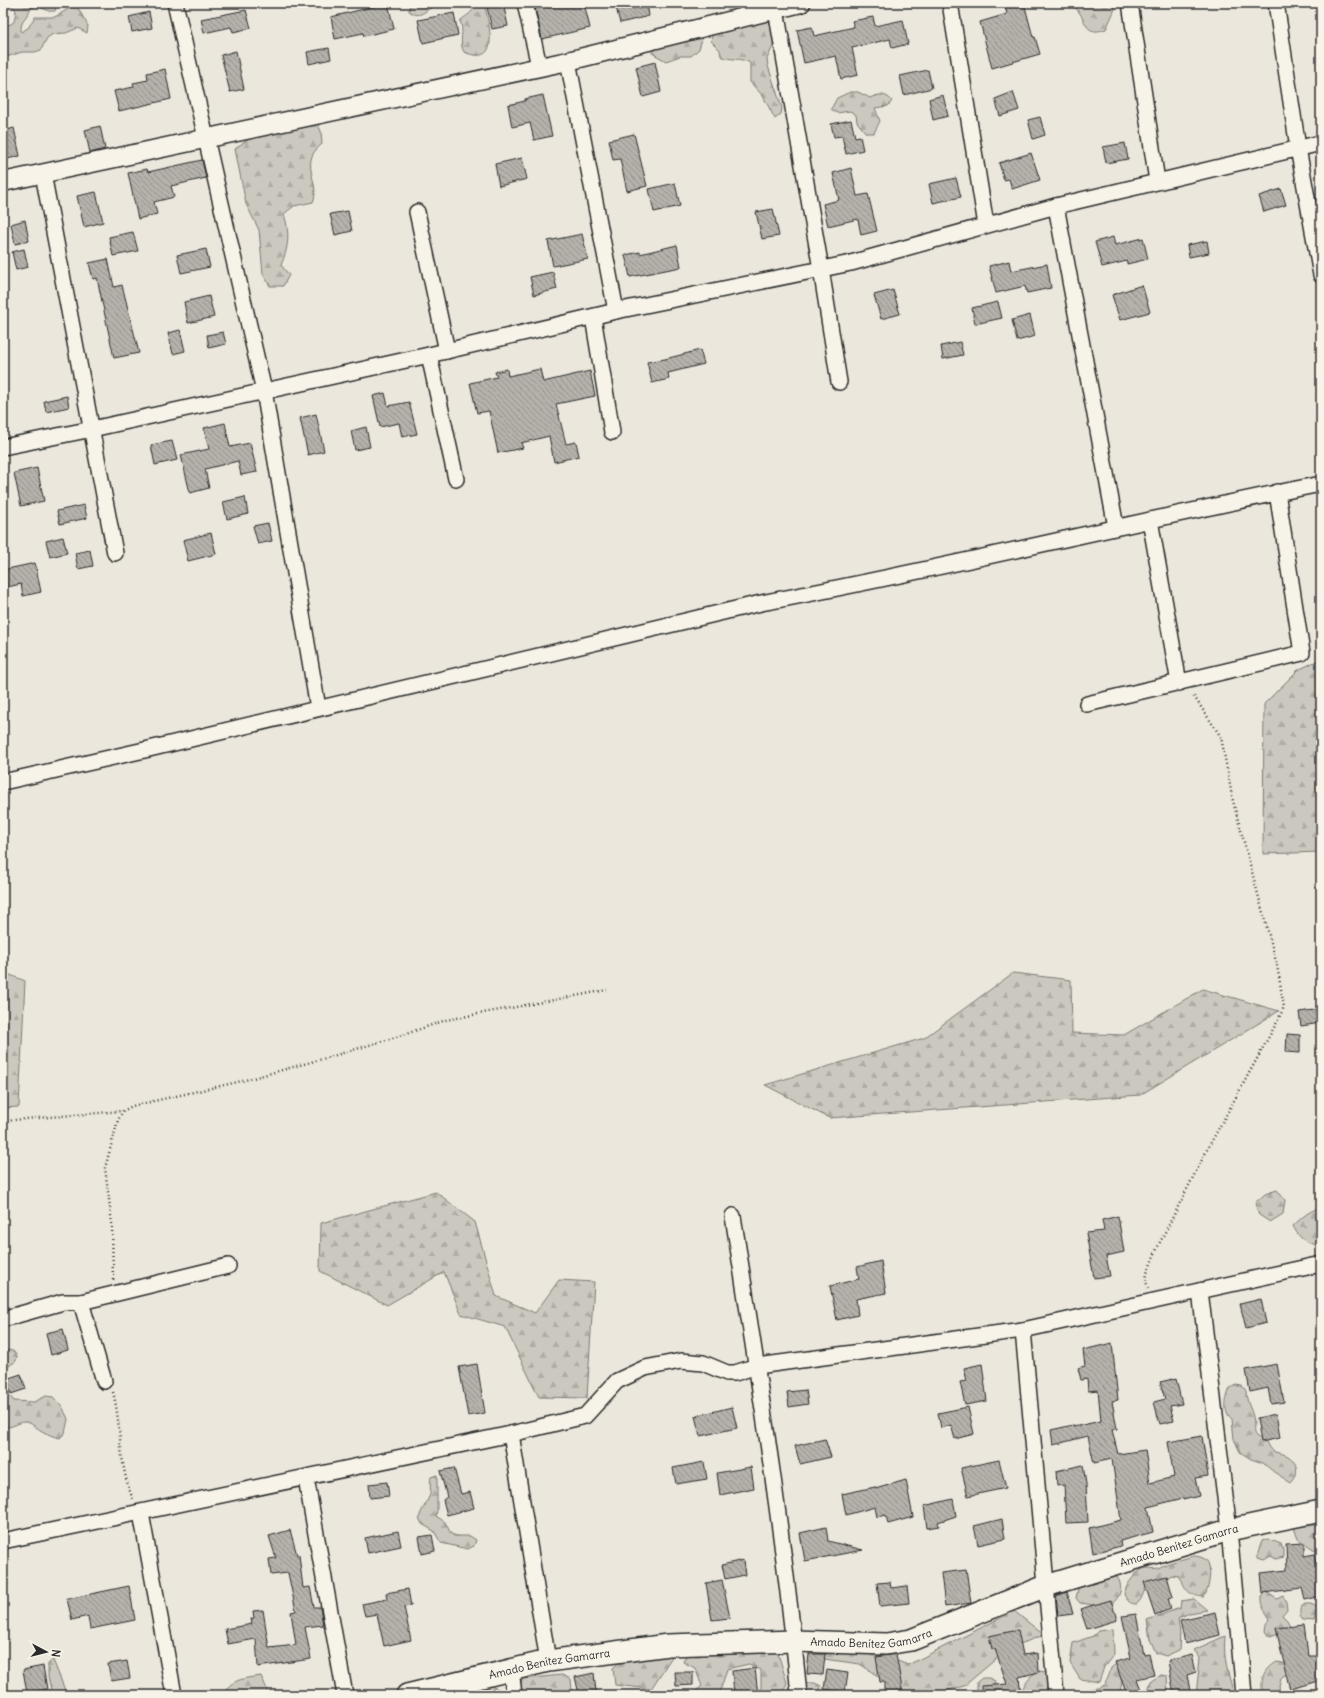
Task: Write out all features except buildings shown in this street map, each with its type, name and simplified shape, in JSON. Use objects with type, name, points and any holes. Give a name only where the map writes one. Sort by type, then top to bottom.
[{"type":"main road","name":"Amado Benítez Gamarra","points":[[407,1695],[548,1661],[668,1645],[794,1641],[886,1644],[911,1640],[1046,1586],[1229,1530],[1321,1511]]},
{"type":"street","points":[[176,3],[264,391],[318,708]]},
{"type":"street","points":[[525,3],[539,66]]},
{"type":"street","points":[[3,182],[568,61],[747,10],[776,10],[801,3]]},
{"type":"street","points":[[950,3],[986,225]]},
{"type":"street","points":[[1130,3],[1157,181]]},
{"type":"street","points":[[1276,3],[1298,148],[1321,275]]},
{"type":"street","points":[[776,10],[839,382]]},
{"type":"street","points":[[568,61],[616,311]]},
{"type":"street","points":[[3,447],[429,355],[616,311],[851,263],[1056,206],[1321,143]]},
{"type":"street","points":[[43,174],[115,553]]},
{"type":"street","points":[[1056,206],[1116,526]]},
{"type":"street","points":[[417,212],[447,351]]},
{"type":"street","points":[[594,317],[612,432]]},
{"type":"street","points":[[429,355],[456,479]]},
{"type":"street","points":[[3,782],[149,749],[761,603],[833,590],[1116,526],[1321,484]]},
{"type":"street","points":[[1087,704],[1302,653],[1277,492]]},
{"type":"street","points":[[1150,520],[1179,683]]},
{"type":"street","points":[[732,1216],[757,1366],[794,1641],[799,1695]]},
{"type":"street","points":[[3,1541],[511,1434],[584,1416],[617,1381],[646,1368],[681,1362],[692,1362],[703,1363],[727,1373],[735,1373],[757,1366],[1023,1330],[1321,1264]]},
{"type":"street","points":[[3,1319],[64,1302],[81,1302],[228,1266]]},
{"type":"street","points":[[1200,1291],[1229,1530],[1244,1695]]},
{"type":"street","points":[[81,1302],[104,1382]]},
{"type":"street","points":[[1023,1330],[1056,1695]]},
{"type":"street","points":[[511,1434],[548,1661]]},
{"type":"street","points":[[306,1478],[346,1695]]},
{"type":"street","points":[[141,1513],[174,1695]]},
{"type":"street","points":[[511,1670],[514,1695]]},
{"type":"path","points":[[1151,1302],[1146,1282],[1147,1273],[1159,1244],[1208,1148],[1284,1007],[1277,965],[1233,801],[1221,737],[1195,696],[1179,683]]},
{"type":"path","points":[[3,1122],[123,1111],[132,1106],[242,1081],[333,1056],[446,1020],[607,990]]},
{"type":"path","points":[[113,1294],[114,1258],[112,1223],[104,1168],[118,1120],[123,1111]]},
{"type":"path","points":[[104,1382],[112,1389],[117,1410],[125,1474],[132,1497],[141,1513]]},
{"type":"green space","points":[[12,3],[57,3],[55,11],[49,11],[37,6],[31,8],[23,22],[21,32],[28,28],[35,17],[55,17],[71,7],[78,8],[88,26],[87,33],[78,28],[66,33],[53,34],[47,38],[41,50],[35,52],[22,52],[3,58],[3,19],[9,25],[14,22],[16,10],[12,6]]},
{"type":"green space","points":[[410,3],[448,3],[435,6],[417,15],[409,11]]},
{"type":"green space","points":[[473,3],[484,3],[488,21],[490,41],[489,49],[484,54],[476,55],[464,52],[462,48],[462,29],[460,21],[474,8]]},
{"type":"green space","points":[[1062,3],[1114,3],[1115,9],[1106,29],[1093,31],[1086,25],[1074,7]]},
{"type":"green space","points":[[766,21],[771,26],[774,40],[767,59],[768,66],[782,108],[781,114],[775,119],[763,96],[750,82],[750,63],[743,60],[721,56],[720,50],[711,41],[715,30],[721,28],[741,29],[746,25]]},
{"type":"green space","points":[[701,36],[702,39],[699,49],[691,56],[680,56],[666,61],[652,53],[652,47]]},
{"type":"green space","points":[[850,92],[858,92],[870,98],[885,95],[892,101],[888,106],[875,108],[880,121],[874,133],[866,133],[857,122],[856,115],[850,111],[837,113],[831,109],[837,98]]},
{"type":"green space","points":[[309,121],[318,125],[321,131],[322,144],[316,150],[311,160],[311,172],[315,196],[313,202],[294,206],[284,214],[288,240],[286,252],[281,265],[289,275],[283,286],[270,286],[263,274],[259,230],[246,204],[235,149],[252,138],[270,130]]},
{"type":"green space","points":[[1321,659],[1321,852],[1263,854],[1264,704],[1298,670]]},
{"type":"green space","points":[[3,972],[25,981],[19,1107],[3,1108]]},
{"type":"green space","points":[[1013,973],[1071,980],[1072,1033],[1124,1035],[1203,989],[1279,1011],[1140,1095],[829,1118],[765,1085],[924,1038]]},
{"type":"green space","points":[[1277,1190],[1285,1200],[1283,1214],[1270,1222],[1259,1215],[1255,1203],[1265,1194]]},
{"type":"green space","points":[[436,1192],[475,1222],[496,1296],[535,1313],[559,1280],[594,1282],[587,1398],[539,1397],[505,1327],[461,1314],[444,1272],[387,1305],[320,1271],[321,1223]]},
{"type":"green space","points":[[1321,1207],[1321,1246],[1301,1238],[1293,1226],[1313,1210]]},
{"type":"green space","points":[[6,1350],[13,1351],[17,1356],[16,1361],[3,1370],[3,1356],[5,1356]]},
{"type":"green space","points":[[3,1382],[8,1384],[11,1389],[9,1395],[14,1401],[34,1402],[46,1396],[53,1397],[62,1406],[68,1419],[65,1433],[60,1438],[55,1437],[25,1422],[10,1427],[3,1427]]},
{"type":"green space","points":[[1236,1385],[1242,1386],[1246,1391],[1254,1419],[1255,1435],[1264,1440],[1271,1450],[1286,1455],[1295,1464],[1297,1472],[1291,1483],[1263,1463],[1251,1459],[1240,1452],[1234,1439],[1232,1419],[1226,1409],[1226,1401],[1230,1388]]},
{"type":"green space","points":[[437,1475],[436,1516],[445,1522],[451,1534],[457,1536],[470,1536],[476,1540],[474,1546],[468,1549],[441,1543],[434,1531],[422,1524],[419,1518],[430,1495],[431,1477]]},
{"type":"green space","points":[[1299,1523],[1309,1526],[1321,1524],[1321,1554],[1298,1539],[1294,1528]]},
{"type":"green space","points":[[1268,1539],[1281,1544],[1283,1557],[1276,1559],[1271,1556],[1264,1560],[1258,1558],[1258,1552],[1262,1541]]},
{"type":"green space","points":[[1193,1556],[1203,1558],[1208,1563],[1210,1572],[1209,1584],[1204,1597],[1190,1593],[1185,1588],[1178,1576],[1172,1575],[1146,1587],[1137,1604],[1131,1603],[1126,1599],[1124,1594],[1127,1587],[1135,1575],[1145,1568],[1158,1568]]},
{"type":"green space","points":[[1116,1575],[1121,1588],[1120,1592],[1116,1600],[1108,1607],[1080,1603],[1076,1598],[1079,1585]]},
{"type":"green space","points":[[1266,1592],[1277,1599],[1283,1596],[1287,1609],[1282,1615],[1287,1620],[1293,1631],[1280,1630],[1276,1635],[1270,1637],[1266,1631],[1267,1624],[1270,1619],[1261,1603],[1261,1596]]},
{"type":"green space","points":[[1194,1599],[1207,1610],[1190,1613],[1178,1618],[1180,1633],[1179,1650],[1166,1656],[1156,1653],[1150,1639],[1147,1620],[1180,1608],[1181,1601]]},
{"type":"green space","points":[[1305,1604],[1311,1604],[1317,1607],[1314,1621],[1303,1620],[1300,1615],[1300,1608]]},
{"type":"green space","points":[[1014,1611],[1044,1635],[1009,1648],[964,1686],[930,1695],[906,1695],[860,1664],[817,1658],[852,1644],[908,1665]]},
{"type":"green space","points":[[1113,1629],[1114,1654],[1104,1667],[1099,1682],[1080,1679],[1070,1663],[1073,1643],[1093,1636],[1098,1631]]},
{"type":"green space","points":[[1225,1636],[1225,1660],[1234,1695],[1196,1695],[1200,1658],[1194,1650]]},
{"type":"green space","points":[[777,1650],[787,1683],[782,1695],[761,1695],[761,1670],[749,1664],[727,1669],[719,1695],[691,1695],[702,1686],[695,1668],[683,1662],[688,1651]]},
{"type":"green space","points":[[673,1655],[651,1689],[615,1685],[613,1668],[623,1659]]},
{"type":"green space","points":[[53,1660],[65,1690],[64,1695],[28,1695],[40,1691],[46,1692],[51,1689],[48,1677],[48,1664]]},
{"type":"green space","points":[[1276,1663],[1293,1666],[1298,1669],[1281,1679],[1276,1695],[1263,1695],[1262,1681],[1265,1673]]},
{"type":"green space","points":[[1116,1664],[1122,1682],[1119,1695],[1079,1695],[1084,1691],[1098,1688],[1105,1683],[1111,1668]]},
{"type":"green space","points":[[1039,1671],[1045,1672],[1049,1678],[1046,1691],[1042,1695],[1021,1695],[1027,1681],[1032,1675]]},
{"type":"green space","points":[[562,1675],[571,1679],[572,1690],[564,1694],[550,1690],[540,1695],[519,1695],[522,1679]]},
{"type":"green space","points":[[1160,1675],[1167,1676],[1168,1695],[1145,1695],[1150,1682]]},
{"type":"green space","points":[[261,1676],[267,1689],[267,1695],[224,1695],[226,1690],[234,1682]]},
{"type":"green space","points":[[982,1678],[989,1678],[995,1681],[994,1688],[988,1695],[981,1694],[977,1689],[977,1682]]},
{"type":"green space","points":[[808,1683],[815,1683],[821,1686],[819,1695],[804,1695],[804,1687]]},
{"type":"green space","points":[[484,1684],[499,1689],[494,1695],[455,1695],[465,1688]]}]
